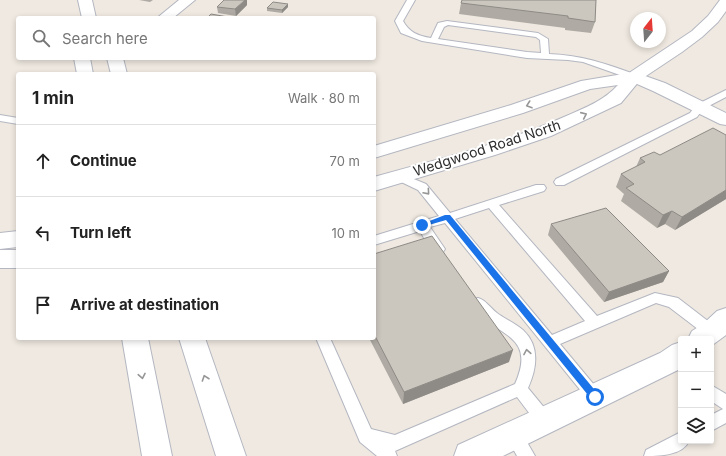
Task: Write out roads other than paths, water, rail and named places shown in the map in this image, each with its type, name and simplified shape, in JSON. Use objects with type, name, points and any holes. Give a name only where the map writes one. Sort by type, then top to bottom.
[{"type":"street","points":[[85,0],[89,16]]},
{"type":"street","points":[[167,16],[188,0]]},
{"type":"street","name":"Wedgwood Road North","points":[[376,183],[488,151],[545,132],[588,113],[614,99],[634,77],[678,49],[697,34],[713,19],[726,1]]},
{"type":"street","points":[[82,60],[85,72]]},
{"type":"street","points":[[115,60],[118,72]]},
{"type":"street","points":[[634,77],[659,87],[726,120]]},
{"type":"street","name":"Wedgwood Road North","points":[[376,151],[517,109],[587,85],[634,77]]},
{"type":"street","points":[[0,241],[16,239]]},
{"type":"street","points":[[0,259],[16,259]]},
{"type":"street","points":[[135,340],[157,456]]},
{"type":"street","points":[[193,340],[231,456]]},
{"type":"street","points":[[469,456],[521,446],[545,421],[677,361]]},
{"type":"lane","points":[[411,0],[400,21],[404,31],[422,39],[527,55],[568,57],[585,60],[634,77]]},
{"type":"lane","points":[[433,41],[441,25],[448,23],[538,35],[544,39],[545,56]]},
{"type":"lane","points":[[560,182],[694,115],[699,107],[726,93]]},
{"type":"lane","points":[[0,118],[16,122]]},
{"type":"lane","points":[[399,177],[422,187],[595,397]]},
{"type":"lane","points":[[376,240],[540,188]]},
{"type":"lane","points":[[491,204],[595,323]]},
{"type":"lane","points":[[422,225],[448,262]]},
{"type":"lane","points":[[366,436],[395,443],[520,389],[527,372],[529,353],[527,346],[514,331],[497,322],[486,313],[471,293]]},
{"type":"lane","points":[[550,342],[655,298],[673,302],[713,330]]},
{"type":"lane","points":[[324,340],[366,436],[389,456]]},
{"type":"lane","points":[[520,389],[545,421]]},
{"type":"lane","points":[[714,394],[726,403]]},
{"type":"lane","points":[[714,421],[726,415]]},
{"type":"lane","points":[[652,456],[678,442]]}]
